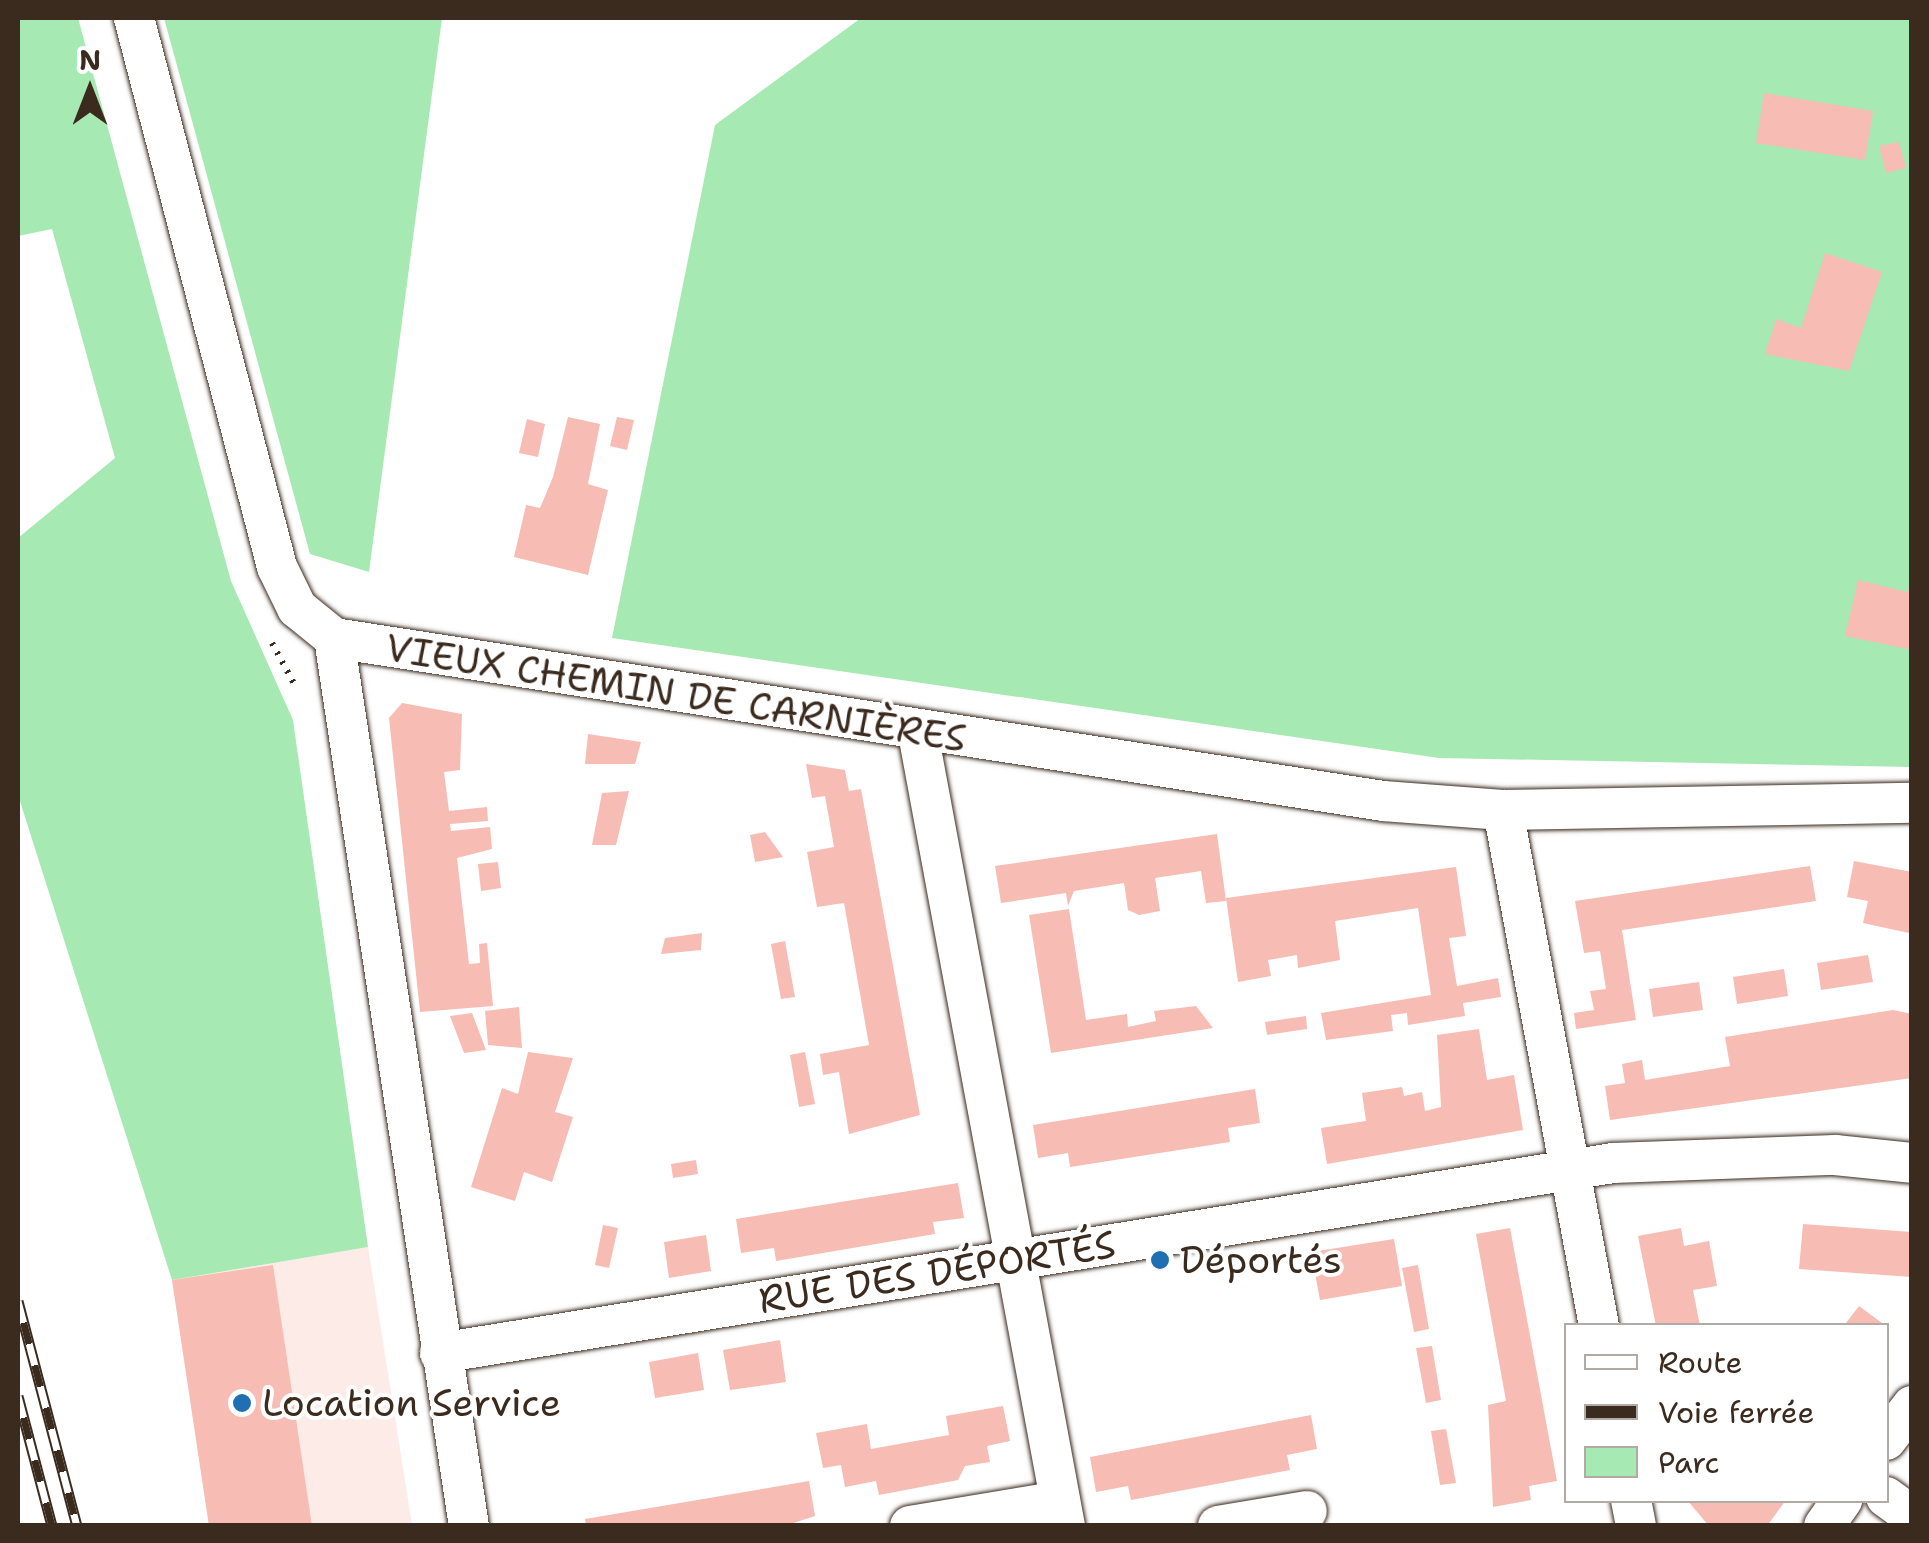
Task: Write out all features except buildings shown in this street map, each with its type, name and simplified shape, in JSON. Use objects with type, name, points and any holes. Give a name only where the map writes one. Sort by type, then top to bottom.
[{"type":"street","points":[[134,18],[277,567],[297,608],[334,638]]},
{"type":"street","name":"VIEUX CHEMIN DE CARNIÈRES","points":[[469,1526],[334,638],[918,733],[1503,810],[1912,803]]},
{"type":"street","points":[[910,1526],[1062,1513],[918,733]]},
{"type":"street","points":[[1503,810],[1598,1323]]},
{"type":"street","name":"RUE DES DÉPORTÉS","points":[[440,1353],[1571,1169],[1683,1156],[1912,1163]]},
{"type":"street","points":[[1889,1436],[1912,1406]]},
{"type":"street","points":[[1889,1499],[1912,1516]]},
{"type":"street","points":[[1824,1526],[1840,1503]]},
{"type":"street","points":[[1218,1526],[1306,1510]]},
{"type":"shaded area","points":[[368,1247],[412,1525],[209,1525],[172,1280]]},
{"type":"green space","points":[[18,18],[78,18],[231,581],[293,720],[368,1247],[172,1280],[18,795],[18,538],[115,458],[52,229],[18,236]]},
{"type":"green space","points":[[164,18],[442,18],[369,572],[310,554]]},
{"type":"green space","points":[[861,18],[1911,18],[1911,767],[1439,758],[612,638],[715,125]]},
{"type":"railway","points":[[18,1301],[77,1526]]},
{"type":"railway","points":[[18,1396],[52,1526]]},
{"type":"place","name":"Déportés","points":[[1160,1260]]},
{"type":"place","name":"Location Service","points":[[242,1403]]}]
